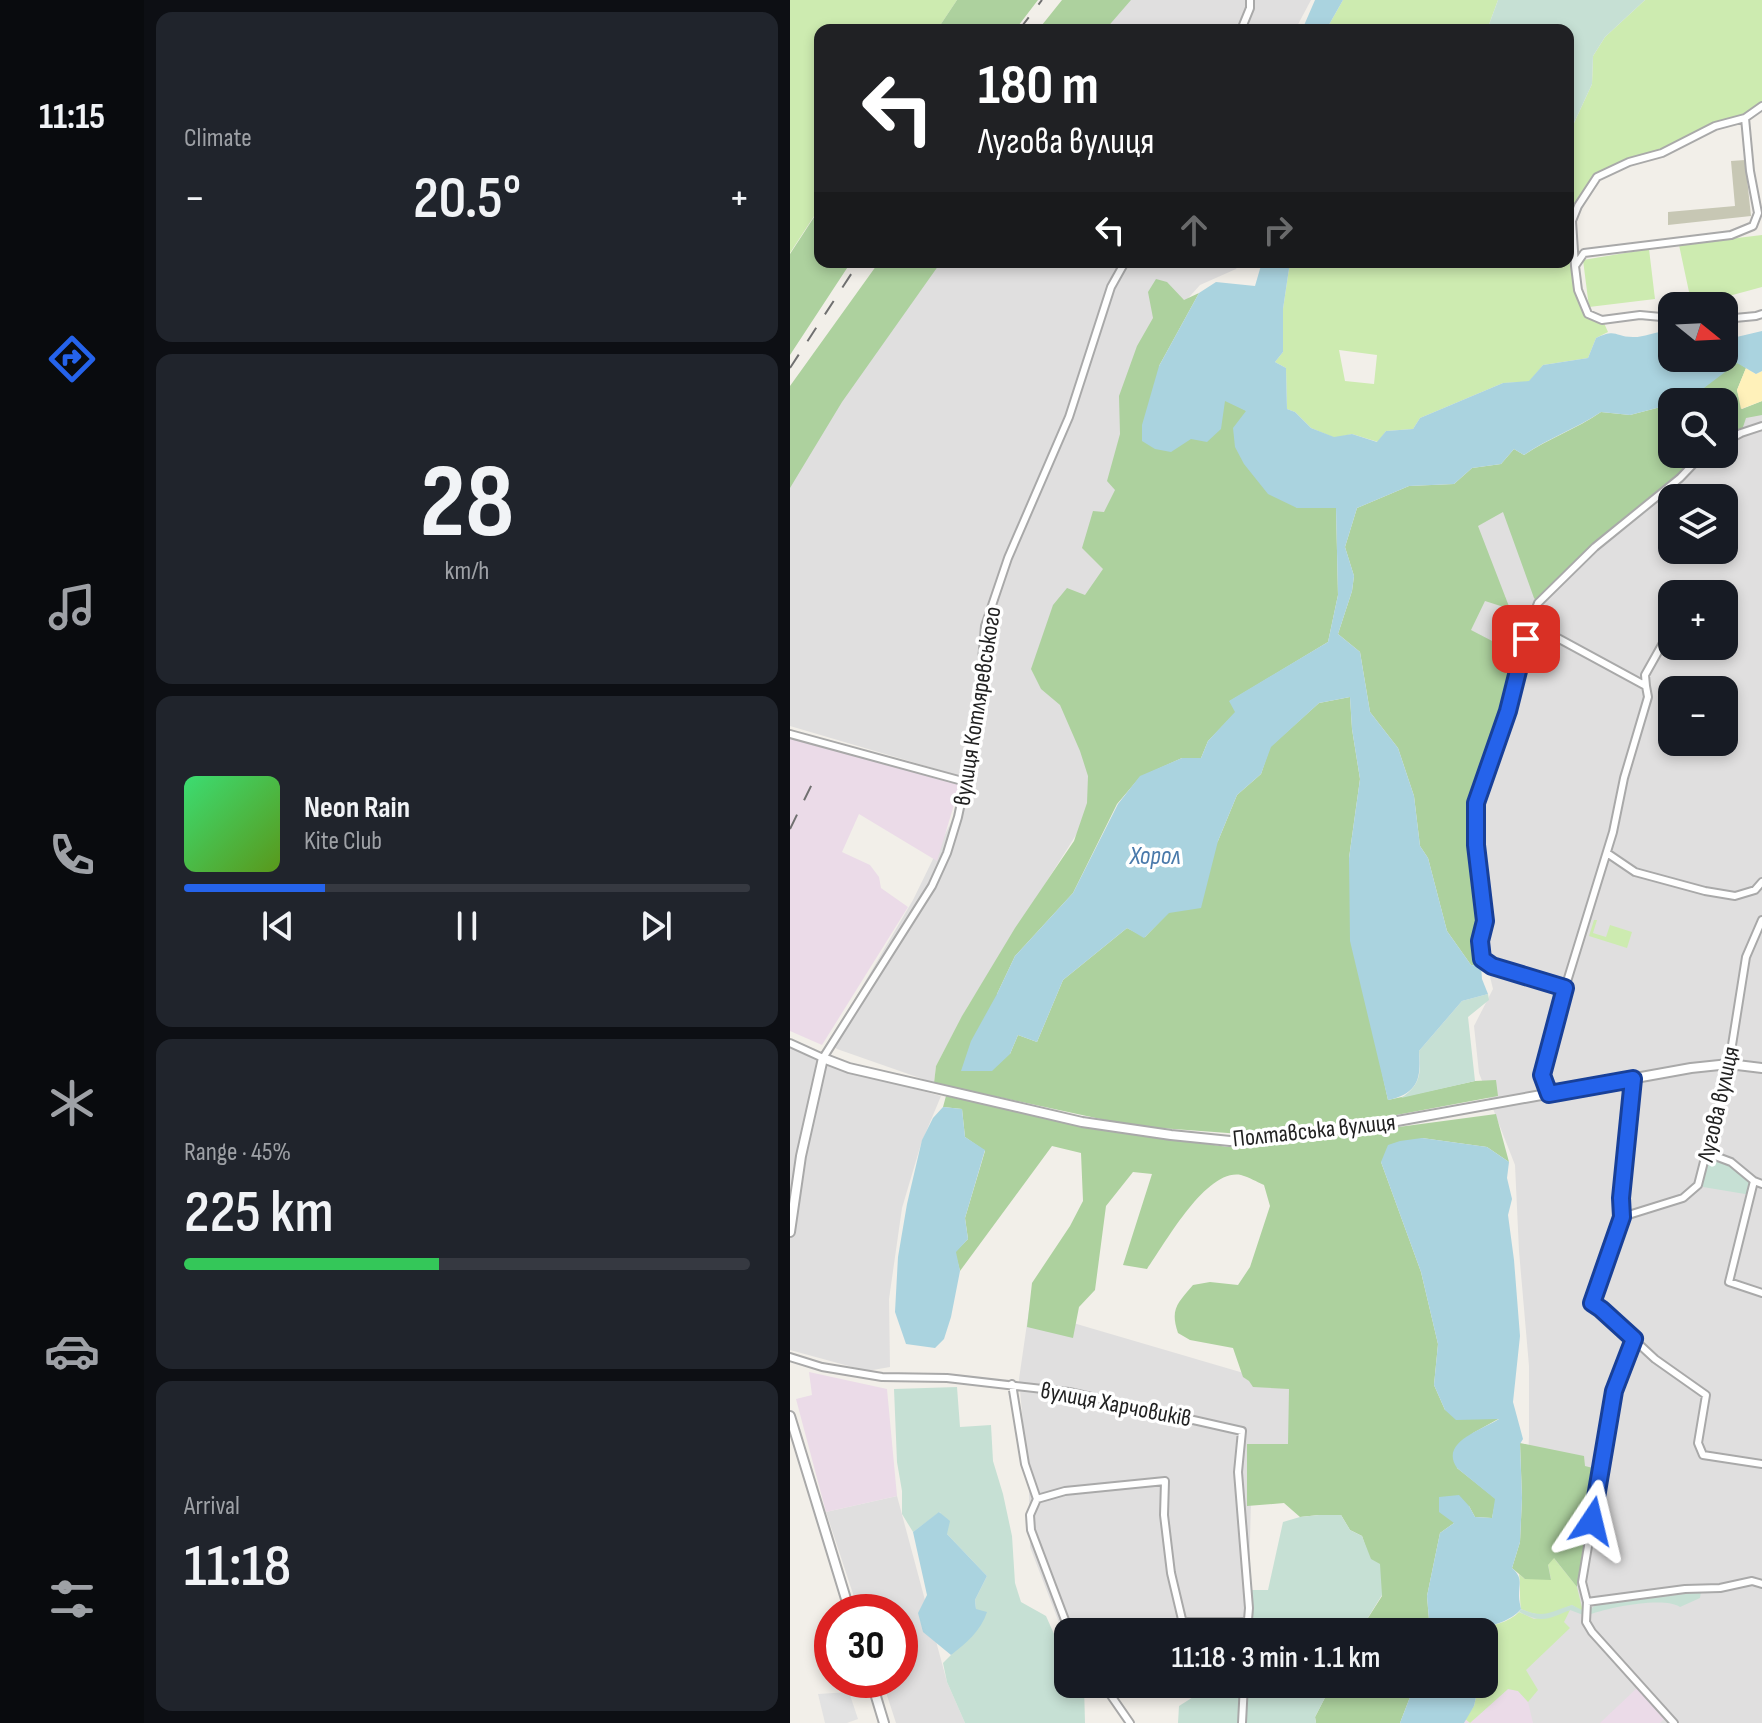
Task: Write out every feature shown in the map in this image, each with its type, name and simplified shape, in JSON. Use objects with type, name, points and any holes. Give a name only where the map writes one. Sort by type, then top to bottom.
[{"type":"street","points":[[1243,24],[1250,0]]},
{"type":"street","points":[[1574,216],[1597,177],[1629,162],[1662,153],[1715,126],[1745,118],[1762,106]]},
{"type":"street","points":[[1575,266],[1584,253],[1731,235],[1753,226],[1760,214],[1750,171],[1745,118]]},
{"type":"street","points":[[1574,251],[1578,290],[1588,314],[1602,320],[1640,315],[1658,317]]},
{"type":"street","name":"вулиця Котляревського","points":[[790,1232],[801,1156],[823,1058],[932,886],[947,853],[976,732],[985,626],[1008,558],[1069,417],[1111,287],[1122,268]]},
{"type":"street","points":[[1738,318],[1762,314]]},
{"type":"street","points":[[1738,435],[1762,426]]},
{"type":"street","points":[[1565,988],[1492,966],[1482,959],[1480,941],[1485,921],[1476,845],[1476,803],[1508,711],[1538,603],[1595,547],[1690,468]]},
{"type":"street","points":[[1530,623],[1646,686]]},
{"type":"street","points":[[1549,1094],[1542,1075],[1613,832],[1624,778],[1648,697],[1645,675],[1658,652]]},
{"type":"street","points":[[790,734],[966,782]]},
{"type":"street","points":[[1607,853],[1635,872],[1705,891],[1735,896],[1755,890],[1762,882]]},
{"type":"street","name":"Лугова вулиця","points":[[1622,1217],[1683,1198],[1698,1185],[1729,1064],[1746,957],[1762,920]]},
{"type":"street","points":[[790,1043],[823,1058]]},
{"type":"street","name":"Полтавська вулиця","points":[[823,1058],[849,1068],[1082,1122],[1230,1141],[1364,1127],[1691,1068],[1729,1064],[1762,1068]]},
{"type":"street","points":[[1633,1079],[1621,1198],[1622,1217],[1592,1303],[1655,1359],[1706,1395],[1698,1443],[1703,1455],[1762,1464]]},
{"type":"street","points":[[1707,1153],[1731,1162],[1758,1183],[1729,1282],[1762,1293]]},
{"type":"street","points":[[1634,1339],[1614,1391],[1582,1582],[1587,1602],[1586,1622],[1674,1723]]},
{"type":"street","name":"вулиця Харчовиків","points":[[790,1357],[822,1367],[882,1377],[947,1378],[1082,1395],[1242,1431],[1238,1472],[1248,1618]]},
{"type":"street","points":[[1012,1384],[1025,1464],[1037,1499],[1030,1515],[1031,1530],[1064,1618]]},
{"type":"street","points":[[790,1416],[844,1594]]},
{"type":"street","points":[[1037,1499],[1065,1491],[1165,1481],[1164,1515],[1171,1573],[1182,1618]]},
{"type":"street","points":[[1587,1602],[1685,1589],[1720,1588],[1752,1581],[1762,1584]]},
{"type":"street","points":[[876,1698],[884,1723]]},
{"type":"street","points":[[1113,1698],[1130,1723]]},
{"type":"street","points":[[1242,1723],[1243,1698]]},
{"type":"shaded area","points":[[1116,0],[1311,0],[1298,24],[1099,24]]},
{"type":"shaded area","points":[[1498,0],[1645,0],[1605,37],[1593,56],[1592,84],[1574,123],[1574,24],[1489,24]]},
{"type":"shaded area","points":[[1745,160],[1751,216],[1668,225],[1668,212],[1735,206],[1731,161]]},
{"type":"shaded area","points":[[918,268],[1237,268],[1200,285],[1157,333],[1090,754],[1095,805],[968,1006],[936,1066],[934,1083],[837,1049],[829,1043],[913,900],[953,818],[960,776],[790,726],[790,456]]},
{"type":"shaded area","points":[[1762,409],[1762,1723],[1473,1723],[1482,1698],[1498,1698],[1498,1666],[1522,1617],[1529,1366],[1515,1165],[1479,1073],[1474,1026],[1493,989],[1478,928],[1462,678],[1473,522],[1644,447],[1658,450],[1658,468],[1738,468],[1738,417]]},
{"type":"shaded area","points":[[790,738],[960,785],[937,861],[859,814],[842,852],[870,865],[879,877],[881,888],[908,907],[822,1045],[790,1031]]},
{"type":"shaded area","points":[[1488,994],[1489,1000],[1468,1017],[1475,1081],[1401,1098],[1413,1088],[1418,1078],[1419,1051],[1462,1001]]},
{"type":"shaded area","points":[[790,1048],[854,1073],[941,1096],[921,1144],[902,1208],[889,1299],[890,1367],[867,1371],[790,1350]]},
{"type":"shaded area","points":[[1711,1155],[1731,1162],[1754,1181],[1751,1195],[1703,1187]]},
{"type":"shaded area","points":[[1029,1310],[1247,1374],[1291,1381],[1291,1452],[1252,1458],[1248,1618],[1057,1618],[1030,1547],[1029,1491],[1019,1379]]},
{"type":"shaded area","points":[[809,1372],[887,1389],[897,1496],[826,1512],[796,1399],[812,1395]]},
{"type":"shaded area","points":[[957,1387],[960,1427],[991,1425],[993,1461],[1012,1536],[1015,1583],[1021,1602],[1046,1616],[1054,1634],[1054,1698],[1084,1698],[1085,1723],[965,1723],[947,1682],[943,1663],[951,1655],[976,1609],[975,1600],[987,1576],[946,1533],[940,1512],[913,1532],[902,1514],[894,1389]]},
{"type":"shaded area","points":[[897,1496],[947,1682],[965,1723],[896,1723],[888,1698],[918,1698],[918,1594],[853,1594],[826,1512]]},
{"type":"shaded area","points":[[1341,1515],[1350,1530],[1362,1536],[1371,1559],[1380,1564],[1382,1595],[1368,1618],[1248,1618],[1251,1590],[1268,1590],[1283,1522],[1300,1517]]},
{"type":"shaded area","points":[[1701,1592],[1700,1598],[1680,1607],[1648,1603],[1586,1616],[1570,1610],[1545,1619],[1519,1612],[1521,1609],[1536,1614],[1547,1613],[1572,1605],[1586,1612],[1596,1605]]},
{"type":"shaded area","points":[[1637,1688],[1664,1719],[1660,1723],[1600,1723]]},
{"type":"shaded area","points":[[1508,1689],[1518,1691],[1528,1702],[1533,1723],[1470,1723]]},
{"type":"shaded area","points":[[819,1698],[851,1698],[858,1719],[847,1723],[825,1723]]},
{"type":"shaded area","points":[[1192,1698],[1325,1698],[1315,1717],[1316,1723],[1178,1723],[1179,1706]]},
{"type":"green space","points":[[790,0],[957,0],[941,24],[814,24],[814,216],[790,253]]},
{"type":"green space","points":[[957,0],[1038,0],[1020,24],[941,24]]},
{"type":"green space","points":[[1062,0],[1131,0],[1110,24],[1043,24]]},
{"type":"green space","points":[[1343,0],[1498,0],[1489,24],[1329,24]]},
{"type":"green space","points":[[1645,0],[1762,0],[1762,104],[1745,118],[1715,126],[1662,153],[1629,162],[1597,177],[1574,217],[1574,123],[1592,84],[1593,56],[1605,37]]},
{"type":"green space","points":[[814,217],[814,268],[847,268],[790,355],[790,254]]},
{"type":"green space","points":[[1762,235],[1762,287],[1738,294],[1689,292],[1679,245]]},
{"type":"green space","points":[[1574,244],[1578,290],[1588,314],[1613,319],[1604,323],[1608,332],[1596,338],[1588,358],[1543,365],[1529,382],[1503,383],[1420,418],[1413,429],[1386,431],[1378,442],[1352,434],[1335,438],[1311,428],[1295,412],[1287,409],[1286,368],[1275,362],[1283,352],[1283,309],[1289,268],[1574,268]],"holes":[[[1339,350],[1377,355],[1374,384],[1345,381]]]},
{"type":"green space","points":[[1649,249],[1655,299],[1589,307],[1583,260]]},
{"type":"green space","points":[[875,268],[937,268],[842,402],[790,488],[790,386]]},
{"type":"green space","points":[[1156,279],[1167,282],[1184,300],[1199,293],[1159,366],[1247,411],[1297,508],[1336,507],[1338,595],[1328,642],[1230,701],[1236,712],[1208,741],[1201,758],[1182,758],[1140,777],[1117,804],[1073,893],[1015,956],[997,994],[1010,1054],[1018,1035],[1037,1042],[1063,980],[1127,928],[1145,937],[1169,912],[1218,841],[1237,795],[1261,774],[1270,747],[1319,703],[1350,697],[1360,779],[1349,858],[1377,1049],[1388,1100],[1475,1081],[1496,1080],[1498,1096],[1348,1124],[1255,1135],[1133,1126],[934,1083],[936,1066],[962,1016],[1015,928],[1074,841],[1087,803],[1088,776],[1080,751],[1060,705],[1041,689],[1031,669],[1053,605],[1067,588],[1085,595],[1103,569],[1082,548],[1093,511],[1104,512],[1115,490],[1107,481],[1120,434],[1119,396],[1137,346],[1153,318],[1148,292]]},
{"type":"green space","points":[[1738,363],[1746,368],[1738,388],[1703,388],[1724,372],[1738,372]]},
{"type":"green space","points":[[1738,394],[1742,409],[1762,401],[1762,415],[1746,418],[1738,435]]},
{"type":"green space","points":[[1658,408],[1658,468],[1690,468],[1673,484],[1658,484],[1658,496],[1595,547],[1538,603],[1503,512],[1478,526],[1510,609],[1485,601],[1471,630],[1521,656],[1508,711],[1476,803],[1476,845],[1485,921],[1480,941],[1481,966],[1471,965],[1447,931],[1428,858],[1420,846],[1414,796],[1398,748],[1370,712],[1360,652],[1338,634],[1354,576],[1345,547],[1357,508],[1409,486],[1454,484],[1472,468],[1501,464],[1514,449],[1524,455],[1601,412],[1630,415]]},
{"type":"green space","points":[[1594,920],[1597,920],[1593,933],[1606,937],[1610,925],[1632,932],[1627,948],[1589,936]]},
{"type":"green space","points":[[946,1096],[1087,1127],[1228,1147],[1496,1114],[1509,1162],[1487,1147],[1422,1138],[1381,1162],[1421,1272],[1438,1344],[1434,1385],[1445,1410],[1500,1418],[1473,1433],[1457,1468],[1496,1499],[1492,1518],[1475,1517],[1469,1506],[1440,1533],[1427,1596],[1429,1618],[1368,1618],[1382,1596],[1362,1536],[1350,1530],[1341,1515],[1300,1517],[1284,1503],[1247,1506],[1247,1444],[1288,1444],[1289,1389],[1253,1387],[1243,1377],[1233,1348],[1190,1340],[1178,1333],[1176,1307],[1193,1285],[1210,1282],[1238,1285],[1250,1267],[1270,1206],[1264,1185],[1241,1175],[1228,1176],[1214,1183],[1175,1226],[1147,1269],[1123,1265],[1152,1174],[1133,1172],[1106,1206],[1095,1290],[1079,1307],[1073,1338],[1027,1327],[1032,1283],[1083,1201],[1081,1153],[1052,1146],[960,1271],[955,1252],[968,1239],[965,1218],[985,1151],[965,1137],[962,1109],[943,1107]]},
{"type":"green space","points":[[1520,1443],[1584,1456],[1585,1466],[1597,1469],[1577,1587],[1554,1558],[1548,1565],[1551,1580],[1525,1579],[1512,1568],[1520,1542]]},
{"type":"green space","points":[[1553,1557],[1577,1587],[1583,1612],[1572,1605],[1547,1614],[1521,1609],[1519,1574],[1525,1579],[1551,1579],[1548,1565]]},
{"type":"green space","points":[[1570,1610],[1564,1622],[1570,1628],[1526,1670],[1538,1690],[1528,1702],[1518,1691],[1508,1689],[1498,1698],[1498,1624],[1519,1612],[1534,1619]]},
{"type":"green space","points":[[1325,1698],[1410,1698],[1400,1723],[1316,1723],[1315,1717]]},
{"type":"green space","points":[[1476,1698],[1498,1698],[1470,1723],[1465,1719]]},
{"type":"sand","points":[[1746,368],[1756,374],[1762,371],[1762,401],[1741,409],[1738,388]]},
{"type":"water","points":[[1315,0],[1343,0],[1329,24],[1305,24]]},
{"type":"water","name":"Хорол","points":[[1260,268],[1289,268],[1283,309],[1283,352],[1275,362],[1286,368],[1287,409],[1295,412],[1311,428],[1334,437],[1352,434],[1377,442],[1386,431],[1413,429],[1420,418],[1503,383],[1529,381],[1543,365],[1588,358],[1596,338],[1612,333],[1633,337],[1658,333],[1658,372],[1725,372],[1704,388],[1658,388],[1658,408],[1630,415],[1601,412],[1524,455],[1514,449],[1501,464],[1472,468],[1454,484],[1409,486],[1357,508],[1345,547],[1354,576],[1352,591],[1338,634],[1360,652],[1370,712],[1398,748],[1414,796],[1420,846],[1428,858],[1447,931],[1471,965],[1481,966],[1488,994],[1462,1001],[1419,1051],[1418,1077],[1412,1089],[1388,1100],[1350,941],[1349,858],[1360,779],[1350,697],[1319,703],[1271,747],[1261,774],[1237,795],[1218,841],[1201,908],[1169,913],[1144,938],[1127,928],[1063,980],[1037,1042],[1018,1035],[1010,1054],[992,1071],[961,1071],[971,1041],[1015,956],[1073,893],[1118,804],[1140,776],[1182,758],[1201,758],[1208,741],[1235,712],[1229,701],[1328,642],[1338,595],[1336,508],[1297,508],[1268,494],[1244,464],[1235,447],[1233,428],[1246,411],[1225,401],[1221,429],[1207,442],[1191,439],[1171,452],[1155,449],[1142,441],[1142,425],[1159,366],[1199,293],[1216,282],[1255,286]]},
{"type":"water","name":"Хорол","points":[[1762,331],[1762,371],[1756,374],[1738,364],[1738,337]]},
{"type":"water","points":[[943,1107],[962,1109],[965,1137],[985,1150],[965,1218],[968,1239],[956,1252],[960,1271],[951,1317],[944,1339],[935,1348],[906,1344],[895,1312],[898,1257],[907,1204],[922,1140],[933,1118]]},
{"type":"water","points":[[1422,1138],[1487,1147],[1509,1162],[1507,1178],[1512,1199],[1508,1215],[1520,1336],[1513,1402],[1523,1439],[1520,1444],[1520,1542],[1512,1568],[1519,1578],[1521,1609],[1498,1623],[1498,1618],[1429,1618],[1427,1596],[1440,1533],[1454,1523],[1439,1512],[1439,1497],[1459,1495],[1475,1517],[1492,1518],[1495,1499],[1457,1468],[1454,1451],[1465,1438],[1499,1419],[1456,1420],[1445,1410],[1434,1385],[1438,1344],[1421,1272],[1381,1162],[1388,1145]]},
{"type":"water","points":[[939,1512],[950,1521],[947,1534],[987,1576],[975,1600],[976,1609],[987,1612],[984,1619],[972,1636],[951,1655],[923,1632],[918,1613],[927,1595],[913,1532]]},
{"type":"water","points":[[1410,1698],[1476,1698],[1464,1723],[1400,1723]]},
{"type":"railway","points":[[1024,24],[1042,0]]},
{"type":"railway","points":[[790,368],[855,268]]},
{"type":"railway","points":[[790,829],[813,782]]},
{"type":"route","points":[[1526,639],[1508,711],[1476,803],[1476,845],[1485,921],[1480,941],[1482,959],[1492,966],[1565,988],[1542,1075],[1549,1094],[1633,1079],[1625,1145],[1622,1217],[1592,1303],[1634,1339],[1614,1391],[1592,1521]]}]
